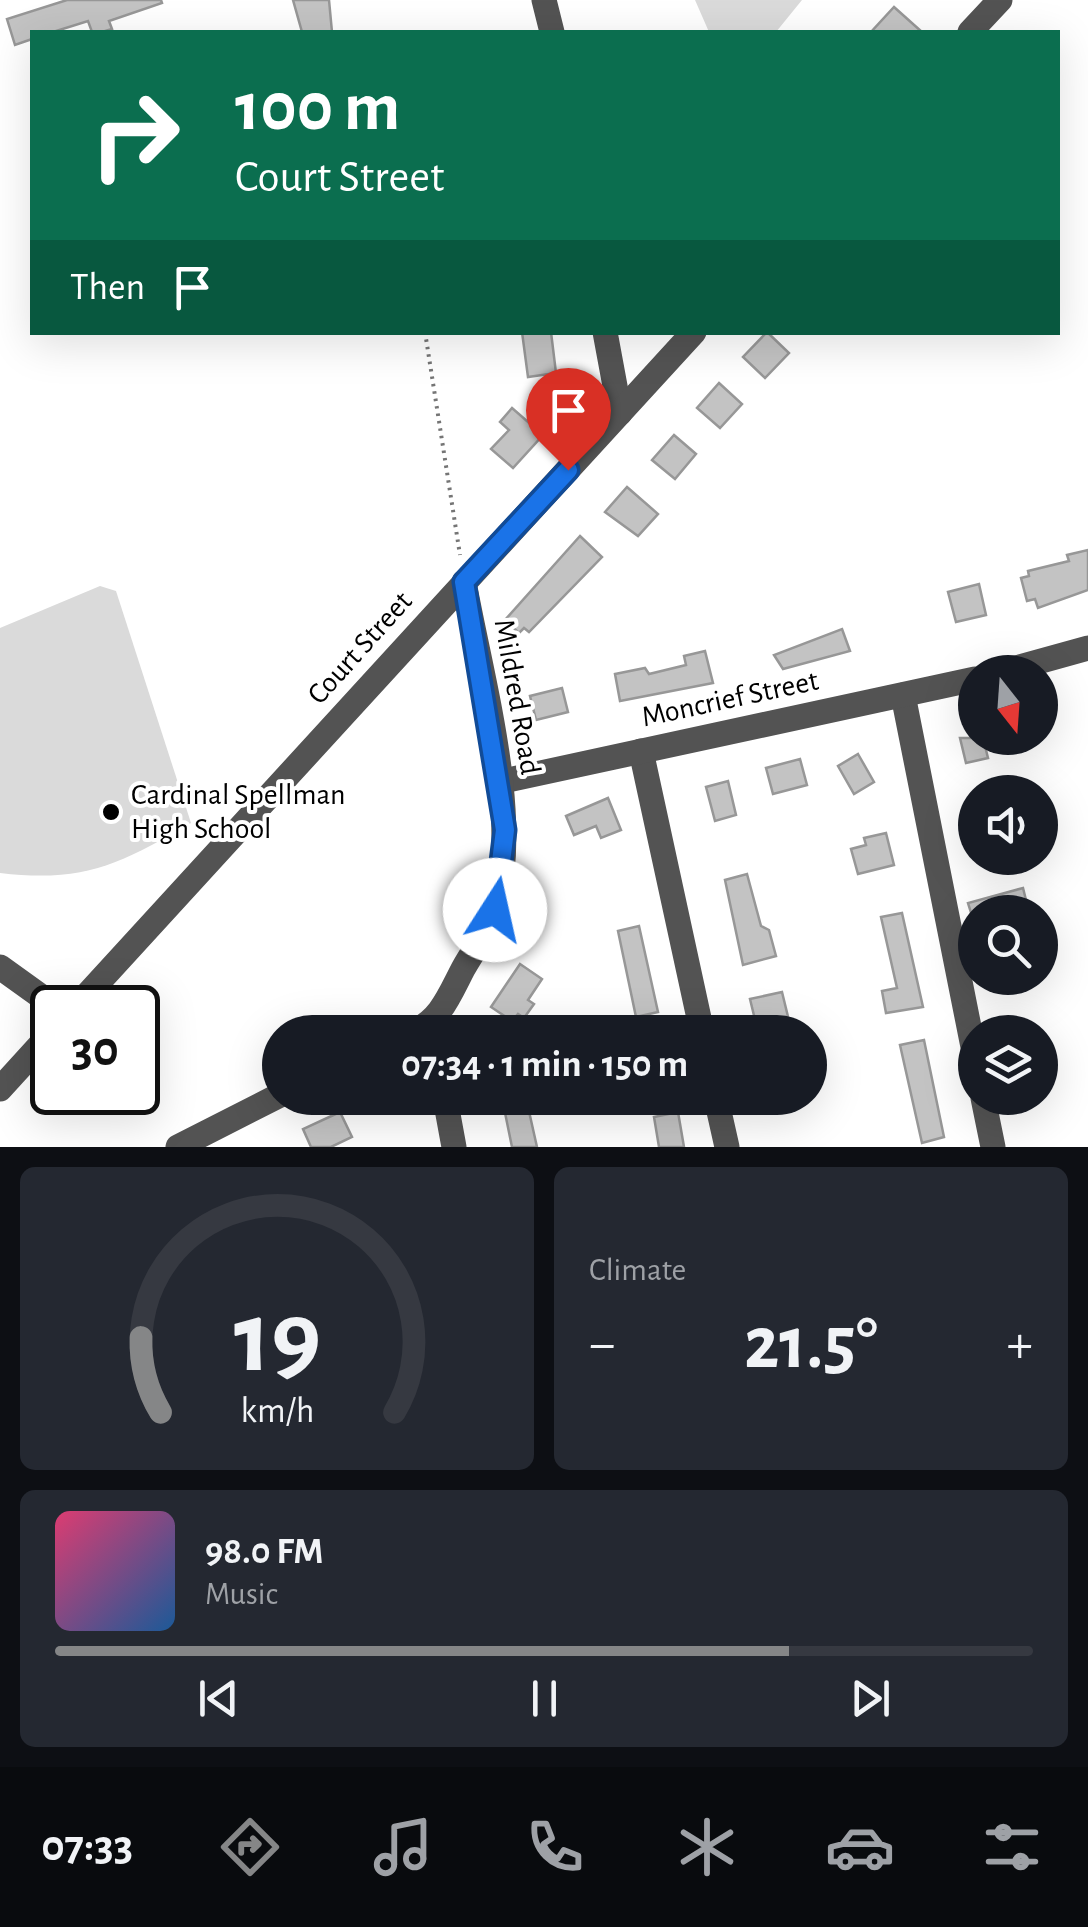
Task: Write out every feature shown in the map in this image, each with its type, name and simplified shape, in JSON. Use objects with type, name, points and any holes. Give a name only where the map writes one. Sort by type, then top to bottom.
[{"type":"street","points":[[544,0],[552,30]]},
{"type":"street","points":[[972,30],[1000,0]]},
{"type":"street","points":[[606,335],[620,413]]},
{"type":"street","name":"Court Street","points":[[96,985],[691,335]]},
{"type":"street","name":"Mildred Road","points":[[434,1015],[495,910],[504,845],[499,782],[464,582]]},
{"type":"street","points":[[1058,656],[1088,648]]},
{"type":"street","name":"Moncrief Street","points":[[499,782],[958,683]]},
{"type":"street","points":[[904,695],[967,1015]]},
{"type":"street","points":[[641,752],[698,1015]]},
{"type":"street","points":[[0,967],[30,989]]},
{"type":"street","points":[[0,1090],[30,1057]]},
{"type":"street","points":[[178,1147],[262,1103]]},
{"type":"street","points":[[448,1115],[454,1147]]},
{"type":"street","points":[[720,1115],[727,1147]]},
{"type":"street","points":[[986,1115],[993,1147]]},
{"type":"path","points":[[425,335],[464,582]]},
{"type":"shaded area","points":[[695,0],[802,0],[778,30],[708,30]]},
{"type":"shaded area","points":[[100,586],[116,591],[191,823],[143,850],[100,867],[55,875],[0,873],[0,628]]},
{"type":"building","points":[[67,0],[162,3],[109,21],[112,29],[109,30],[91,30],[88,21],[59,30],[30,30],[30,40],[15,45],[7,19]]},
{"type":"building","points":[[293,0],[329,0],[332,30],[301,30]]},
{"type":"building","points":[[894,7],[920,30],[873,30]]},
{"type":"building","points":[[522,335],[551,335],[556,373],[528,377]]},
{"type":"building","points":[[764,335],[770,335],[789,353],[765,378],[743,357]]},
{"type":"building","points":[[719,383],[742,404],[720,428],[697,408]]},
{"type":"building","points":[[512,408],[543,435],[513,468],[491,449],[509,430],[500,422]]},
{"type":"building","points":[[674,435],[696,454],[675,479],[652,460]]},
{"type":"building","points":[[627,487],[658,514],[638,536],[605,512]]},
{"type":"building","points":[[580,536],[602,557],[529,632],[524,628],[519,633],[505,620]]},
{"type":"building","points":[[1088,550],[1088,590],[1038,608],[1035,599],[1027,601],[1021,578],[1029,576],[1028,571],[1069,561],[1067,555]]},
{"type":"building","points":[[979,584],[986,615],[956,622],[948,592]]},
{"type":"building","points":[[842,629],[850,651],[783,669],[774,655]]},
{"type":"building","points":[[705,651],[713,683],[620,701],[615,674],[645,668],[649,674],[686,665],[684,656]]},
{"type":"building","points":[[562,688],[568,712],[536,720],[530,696]]},
{"type":"building","points":[[858,754],[874,782],[854,794],[838,766]]},
{"type":"building","points":[[964,755],[987,755],[988,758],[966,763]]},
{"type":"building","points":[[800,759],[807,785],[773,794],[766,768]]},
{"type":"building","points":[[728,781],[736,815],[715,821],[706,787]]},
{"type":"building","points":[[608,798],[621,830],[601,838],[596,826],[574,835],[566,816]]},
{"type":"building","points":[[886,833],[894,865],[858,874],[851,849],[866,845],[864,838]]},
{"type":"building","points":[[747,874],[761,926],[769,930],[776,956],[743,965],[725,880]]},
{"type":"building","points":[[1023,888],[1025,895],[997,895]]},
{"type":"building","points":[[902,913],[923,1007],[886,1013],[882,991],[897,988],[881,917]]},
{"type":"building","points":[[639,926],[658,1012],[636,1015],[618,931]]},
{"type":"building","points":[[520,964],[542,979],[528,1000],[534,1004],[526,1015],[503,1015],[491,1007]]},
{"type":"building","points":[[782,992],[788,1015],[754,1015],[750,999]]},
{"type":"building","points":[[924,1040],[944,1137],[922,1143],[900,1045]]},
{"type":"building","points":[[341,1115],[352,1137],[331,1147],[311,1147],[303,1129]]},
{"type":"building","points":[[505,1115],[530,1115],[537,1147],[512,1147]]},
{"type":"building","points":[[679,1115],[684,1147],[659,1147],[654,1117]]},
{"type":"place","name":"Cardinal Spellman High School","points":[[111,812]]},
{"type":"route","points":[[495,910],[505,830],[464,582],[568,470]]}]
